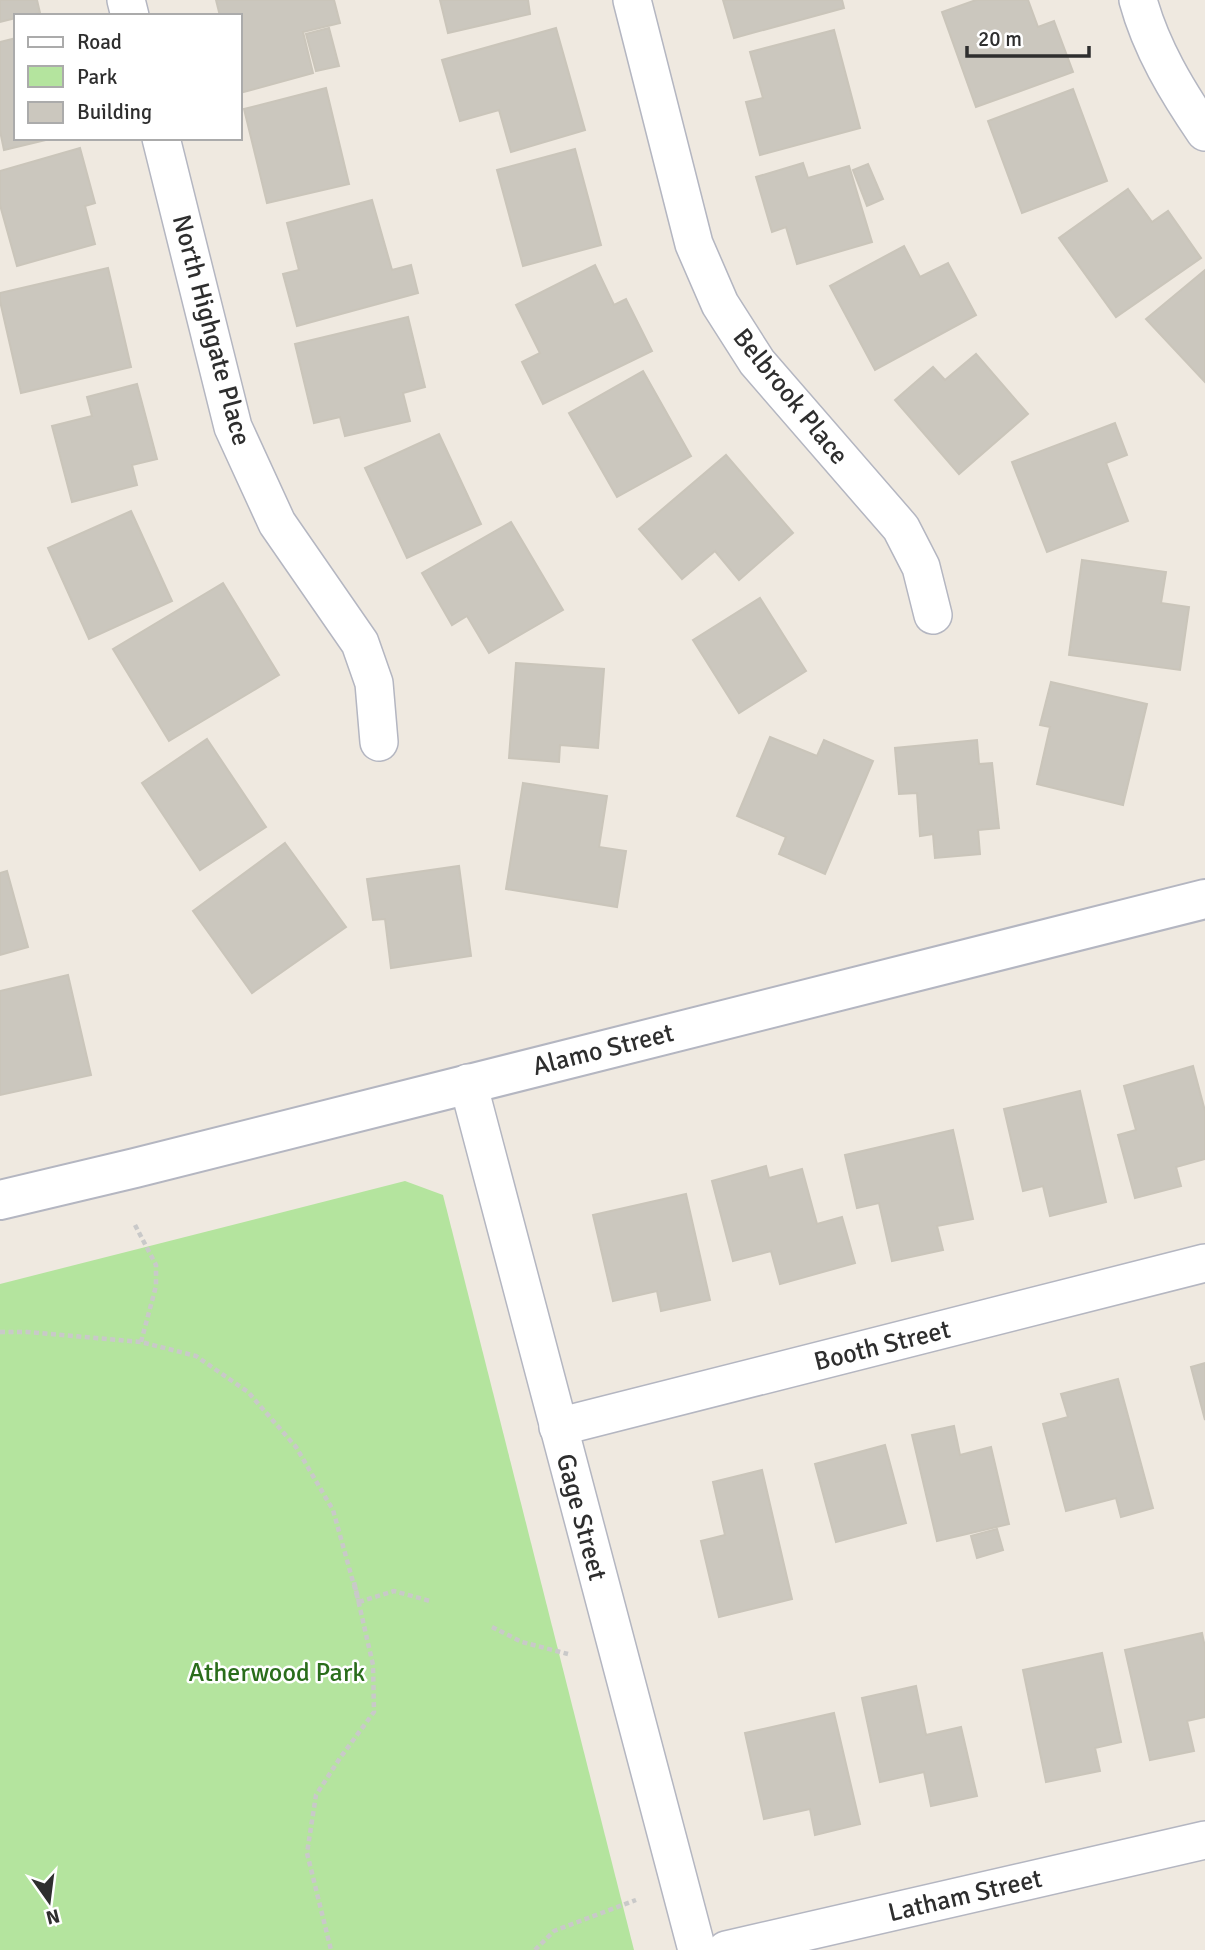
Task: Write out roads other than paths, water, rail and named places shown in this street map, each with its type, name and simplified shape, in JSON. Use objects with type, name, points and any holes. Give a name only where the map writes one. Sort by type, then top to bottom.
[{"type":"main road","name":"Alamo Street","points":[[0,1199],[135,1168],[1205,899]]},
{"type":"street","name":"Belbrook Place","points":[[632,0],[694,244],[720,304],[757,362],[901,528],[921,567],[933,615]]},
{"type":"street","points":[[1138,0],[1145,25],[1178,93],[1205,132]]},
{"type":"street","name":"North Highgate Place","points":[[161,140],[233,427],[277,523],[360,643],[373,683],[379,742]]},
{"type":"street","name":"Gage Street","points":[[468,1083],[697,1950]]},
{"type":"street","name":"Booth Street","points":[[558,1427],[1205,1264]]},
{"type":"street","name":"Latham Street","points":[[726,1950],[1205,1840]]},
{"type":"park label","name":"Atherwood Park","points":[[277,1672]]}]
